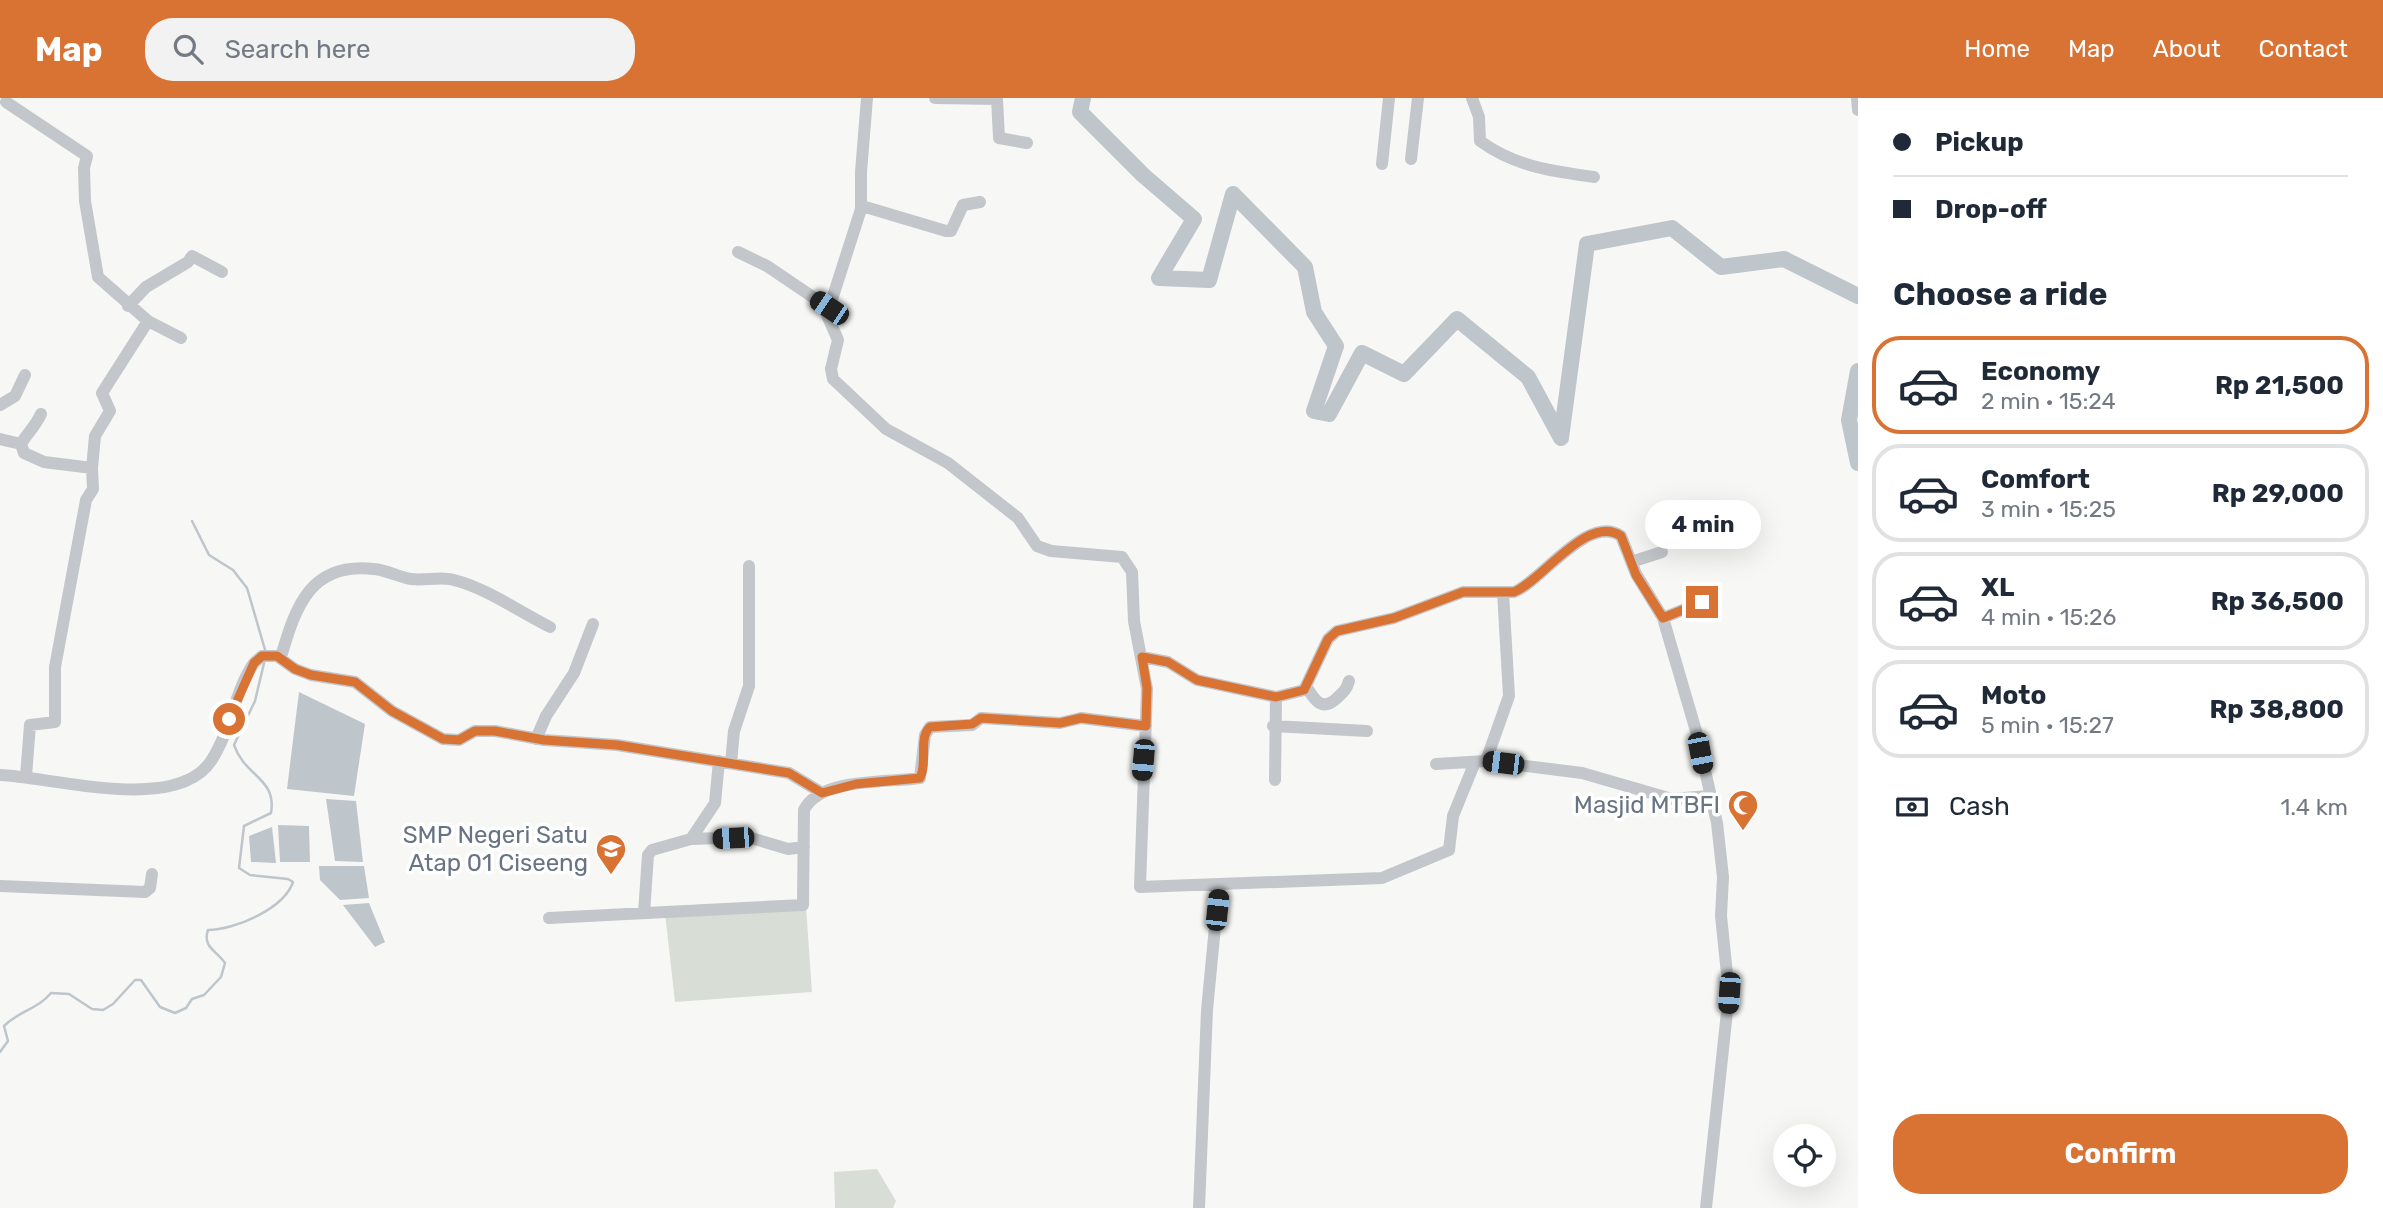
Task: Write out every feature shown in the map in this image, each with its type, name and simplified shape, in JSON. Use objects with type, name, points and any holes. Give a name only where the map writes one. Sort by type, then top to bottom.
[{"type":"street","points":[[867,98],[860,172],[862,206],[829,308],[828,321],[838,340],[831,369],[833,379],[881,426],[958,470],[1018,518],[1037,547],[1125,559],[1132,572],[1134,621],[1147,688],[1140,887],[1382,878],[1449,850],[1453,816],[1509,696],[1503,592]]},
{"type":"street","points":[[943,98],[998,98],[999,138],[1027,143]]},
{"type":"street","points":[[1382,164],[1390,98]]},
{"type":"street","points":[[1411,159],[1418,98]]},
{"type":"street","points":[[1472,98],[1479,117],[1480,141],[1500,156],[1535,169],[1594,177]]},
{"type":"street","points":[[1857,98],[1858,110]]},
{"type":"street","points":[[5,103],[87,156],[84,168],[85,201],[96,271],[102,283],[148,321],[181,338]]},
{"type":"street","points":[[862,206],[949,231],[963,205],[980,202]]},
{"type":"street","points":[[738,252],[767,266],[829,308]]},
{"type":"street","points":[[128,306],[146,287],[188,262],[192,256],[222,272]]},
{"type":"street","points":[[26,776],[30,725],[55,722],[56,662],[86,500],[93,489],[95,436],[110,411],[102,393],[148,321]]},
{"type":"street","points":[[0,405],[15,396],[25,375]]},
{"type":"street","points":[[41,414],[34,429],[26,434],[20,444],[23,453],[44,461],[74,463],[92,468]]},
{"type":"street","points":[[0,439],[20,444]]},
{"type":"street","points":[[1142,657],[1168,662],[1197,680],[1276,697],[1297,693],[1306,686],[1328,639],[1337,631],[1394,618],[1463,592],[1518,591],[1583,538],[1618,533],[1663,618],[1696,731],[1717,823],[1723,877],[1721,916],[1729,993],[1706,1208]]},
{"type":"street","points":[[1631,562],[1662,552]]},
{"type":"street","points":[[691,839],[715,803],[734,731],[748,694],[749,566]]},
{"type":"street","points":[[279,657],[313,586],[326,575],[341,570],[375,569],[412,579],[456,580],[550,627]]},
{"type":"street","points":[[1663,618],[1702,602]]},
{"type":"street","points":[[536,739],[546,716],[574,673],[593,624]]},
{"type":"street","points":[[0,775],[130,789],[165,788],[185,780],[209,765],[237,706],[246,675],[262,656],[279,657],[295,669],[311,675],[355,682],[392,711],[443,739],[459,740],[481,730],[507,732],[536,739],[617,745],[796,775],[822,793]]},
{"type":"street","points":[[1306,686],[1314,701],[1324,705],[1331,704],[1346,691],[1349,681]]},
{"type":"street","points":[[1275,780],[1273,726],[1276,697]]},
{"type":"street","points":[[549,918],[803,905],[804,810],[808,801],[822,793],[856,784],[920,778],[923,772],[925,735],[930,727],[972,724],[981,718],[1060,723],[1081,718],[1146,726]]},
{"type":"street","points":[[1273,726],[1367,731]]},
{"type":"street","points":[[1436,764],[1480,762],[1582,773],[1672,799],[1689,800],[1709,796]]},
{"type":"street","points":[[644,913],[648,855],[652,850],[691,839],[748,837],[788,849],[804,847]]},
{"type":"street","points":[[0,886],[145,892],[150,888],[152,874]]},
{"type":"street","points":[[1199,1208],[1207,1010],[1219,885]]},
{"type":"shaded area","points":[[299,692],[365,724],[354,796],[287,789]]},
{"type":"shaded area","points":[[326,799],[356,801],[363,862],[335,861]]},
{"type":"shaded area","points":[[278,825],[309,826],[310,862],[280,862]]},
{"type":"shaded area","points":[[272,827],[276,863],[251,862],[249,836]]},
{"type":"shaded area","points":[[319,866],[364,866],[369,898],[340,900],[320,880]]},
{"type":"shaded area","points":[[369,903],[385,942],[375,947],[343,905]]},
{"type":"shaded area","points":[[806,907],[812,992],[675,1002],[665,913]]},
{"type":"shaded area","points":[[877,1169],[896,1201],[893,1208],[835,1208],[834,1172]]},
{"type":"waterway","points":[[1083,98],[1080,112],[1143,175],[1194,219],[1159,278],[1209,280],[1233,194],[1305,267],[1314,312],[1336,346],[1314,411],[1329,414],[1362,353],[1404,374],[1457,319],[1528,377],[1561,438],[1587,244],[1672,228],[1721,267],[1784,259],[1858,296]]},
{"type":"waterway","points":[[1858,371],[1849,420],[1858,463]]},
{"type":"waterway","points":[[192,521],[209,555],[233,570],[247,588],[266,653]]},
{"type":"waterway","points":[[0,1052],[8,1041],[4,1026],[51,993],[69,994],[92,1009],[103,1010],[113,1004],[135,980],[141,980],[160,1007],[175,1013],[186,1008],[192,999],[204,995],[221,977],[225,963],[209,945],[208,930],[231,926],[257,916],[280,901],[288,892],[293,882],[288,879],[250,875],[239,868],[244,826],[271,813],[272,801],[269,792],[239,756],[234,745],[255,701],[265,659]]},
{"type":"place","name":"Masjid MTBFI","points":[[1743,832]]},
{"type":"place","name":"SMP Negeri Satu Atap 01 Ciseeng","points":[[611,876]]},
{"type":"route","points":[[229,719],[237,706],[246,675],[257,659],[262,656],[277,656],[295,669],[311,675],[348,680],[364,686],[392,711],[449,741],[459,740],[475,731],[495,731],[544,740],[617,745],[789,773],[822,793],[856,784],[920,778],[923,772],[926,729],[930,727],[972,724],[981,718],[1060,723],[1081,718],[1146,726],[1147,688],[1142,657],[1168,662],[1197,680],[1276,697],[1289,696],[1304,690],[1328,639],[1337,631],[1408,614],[1463,592],[1518,591],[1576,541],[1596,535],[1611,532],[1621,536],[1636,575],[1663,618],[1702,602]]}]
